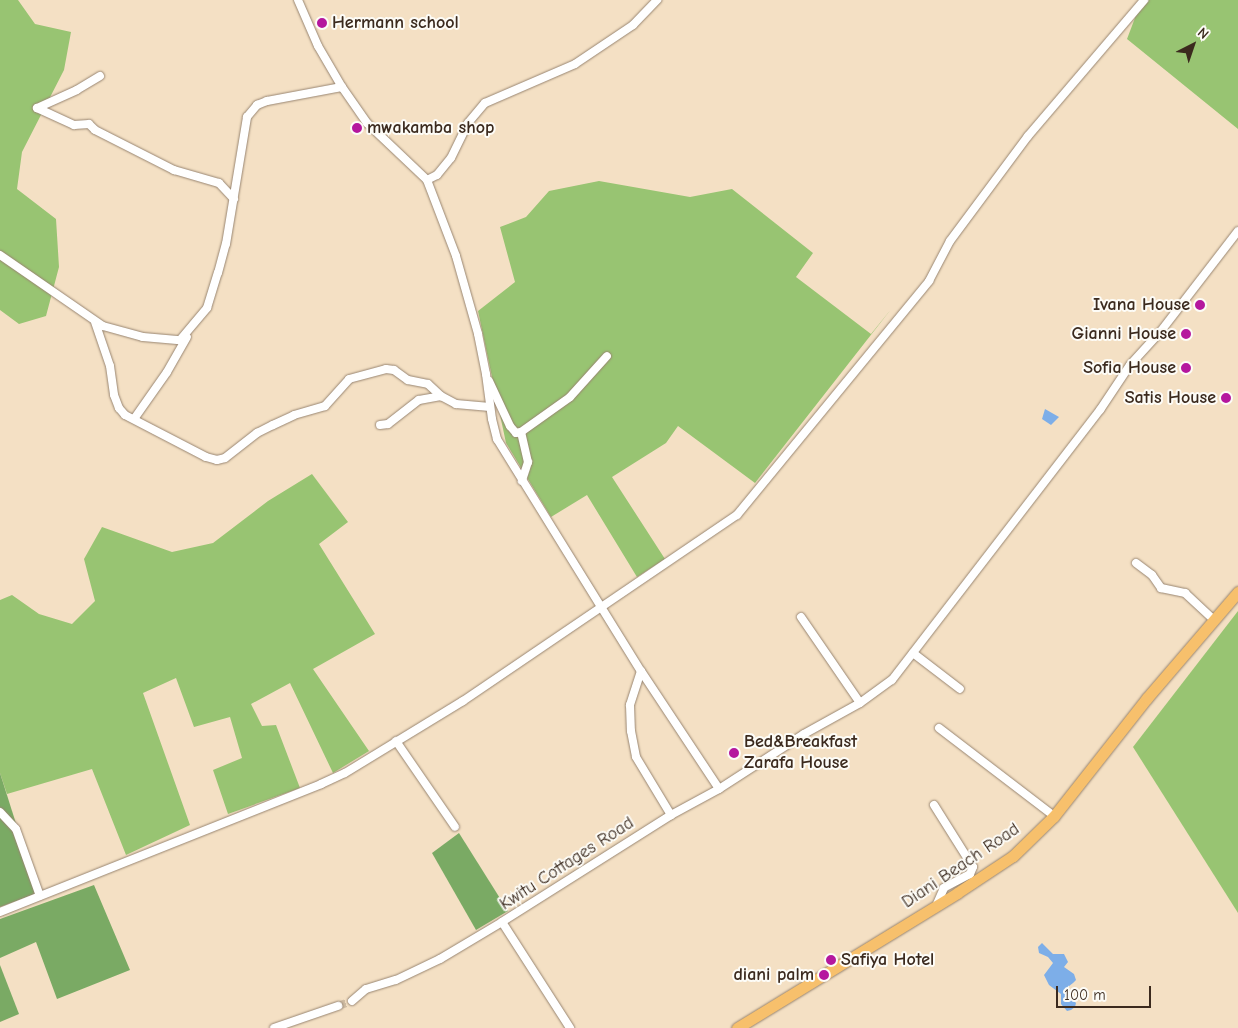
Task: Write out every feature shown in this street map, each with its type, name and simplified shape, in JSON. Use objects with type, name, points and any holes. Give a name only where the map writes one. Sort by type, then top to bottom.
[{"type":"main road","name":"Diani Beach Road","points":[[737,1028],[936,906],[1013,856],[1054,816],[1147,698],[1238,592]]},
{"type":"street","points":[[298,0],[318,46],[342,87],[367,123],[428,180],[456,256],[478,334],[497,439],[641,671],[719,789]]},
{"type":"street","points":[[428,180],[437,175],[451,158],[468,123],[485,103],[575,64],[633,25],[657,0]]},
{"type":"street","points":[[0,912],[321,784],[463,701],[601,606],[723,526],[745,508],[929,281],[950,241],[1028,136],[1144,0]]},
{"type":"street","points":[[100,76],[77,90],[37,108],[74,125],[89,124],[95,130],[174,170],[218,183],[234,199]]},
{"type":"street","points":[[134,419],[167,372],[209,301],[226,244],[244,125],[247,117],[256,105],[277,98],[342,87]]},
{"type":"street","name":"Kwitu Cottages Road","points":[[570,1028],[502,922],[669,812],[719,789],[804,734],[860,703],[892,680],[1100,410],[1130,365],[1160,331],[1238,231]]},
{"type":"street","points":[[0,255],[96,322],[123,333],[177,341],[190,331]]},
{"type":"street","points":[[96,322],[110,366],[114,395],[119,408],[134,419],[206,457],[217,460],[225,458],[257,433],[273,425],[294,415],[325,406],[349,379],[386,369],[394,370],[408,380],[428,384],[441,396],[456,404],[490,407]]},
{"type":"street","points":[[486,374],[510,426],[516,432],[521,432],[570,397],[607,356]]},
{"type":"street","points":[[380,425],[388,424],[420,400],[441,396]]},
{"type":"street","points":[[521,432],[528,462],[522,480]]},
{"type":"street","points":[[1136,563],[1152,575],[1161,588],[1185,593],[1213,619]]},
{"type":"street","points":[[801,617],[860,703]]},
{"type":"street","points":[[913,654],[960,690]]},
{"type":"street","points":[[641,671],[630,705],[632,740],[636,757],[669,812]]},
{"type":"street","points":[[940,728],[1054,816]]},
{"type":"street","points":[[396,741],[455,826]]},
{"type":"street","points":[[934,805],[973,867],[970,874],[944,888],[936,906]]},
{"type":"street","points":[[0,812],[16,829],[40,896]]},
{"type":"street","points":[[352,1001],[366,989],[396,980],[440,959],[502,922]]},
{"type":"street","points":[[274,1028],[338,1006]]},
{"type":"green space","points":[[0,0],[18,0],[35,24],[71,32],[64,70],[22,152],[17,189],[56,219],[59,267],[46,316],[19,324],[0,310]]},
{"type":"green space","points":[[1138,0],[1238,0],[1238,129],[1127,39],[1141,2]]},
{"type":"green space","points":[[599,181],[690,197],[732,189],[813,253],[796,277],[871,334],[892,308],[755,483],[678,426],[666,443],[612,477],[665,559],[637,577],[587,495],[551,517],[506,443],[478,311],[515,282],[500,227],[526,217],[549,191]]},
{"type":"green space","points":[[312,474],[348,522],[319,544],[375,634],[313,669],[369,751],[333,773],[290,683],[251,704],[262,726],[276,725],[300,788],[228,814],[213,770],[242,758],[230,717],[194,727],[176,678],[143,693],[190,825],[126,855],[92,769],[7,794],[0,773],[0,600],[12,595],[39,614],[72,624],[95,601],[84,559],[102,527],[172,552],[213,543],[268,501]]},
{"type":"green space","points":[[1238,611],[1238,913],[1133,747]]},
{"type":"green space","points":[[0,773],[38,893],[0,907]]},
{"type":"green space","points":[[459,833],[508,911],[476,930],[432,853]]},
{"type":"green space","points":[[94,885],[130,970],[57,999],[36,942],[0,958],[0,919]]},
{"type":"green space","points":[[0,965],[19,1014],[0,1022]]},
{"type":"water","points":[[1045,409],[1059,417],[1051,425],[1042,419]]},
{"type":"water","points":[[1042,943],[1053,954],[1064,954],[1068,962],[1064,967],[1074,974],[1076,980],[1064,990],[1076,1003],[1075,1007],[1071,1010],[1067,1011],[1061,1004],[1061,994],[1049,985],[1044,975],[1053,963],[1048,957],[1039,953],[1038,947]]},
{"type":"tunnel","points":[[338,1006],[352,1001]]},
{"type":"place","name":"Hermann school","points":[[322,23]]},
{"type":"place","name":"mwakamba shop","points":[[357,128]]},
{"type":"place","name":"Ivana House","points":[[1200,305]]},
{"type":"place","name":"Gianni House","points":[[1186,334]]},
{"type":"place","name":"Sofia House","points":[[1186,368]]},
{"type":"place","name":"Satis House","points":[[1226,398]]},
{"type":"place","name":"Bed&Breakfast Zarafa House","points":[[734,753]]},
{"type":"place","name":"Safiya Hotel","points":[[831,960]]},
{"type":"place","name":"diani palm","points":[[824,975]]}]
